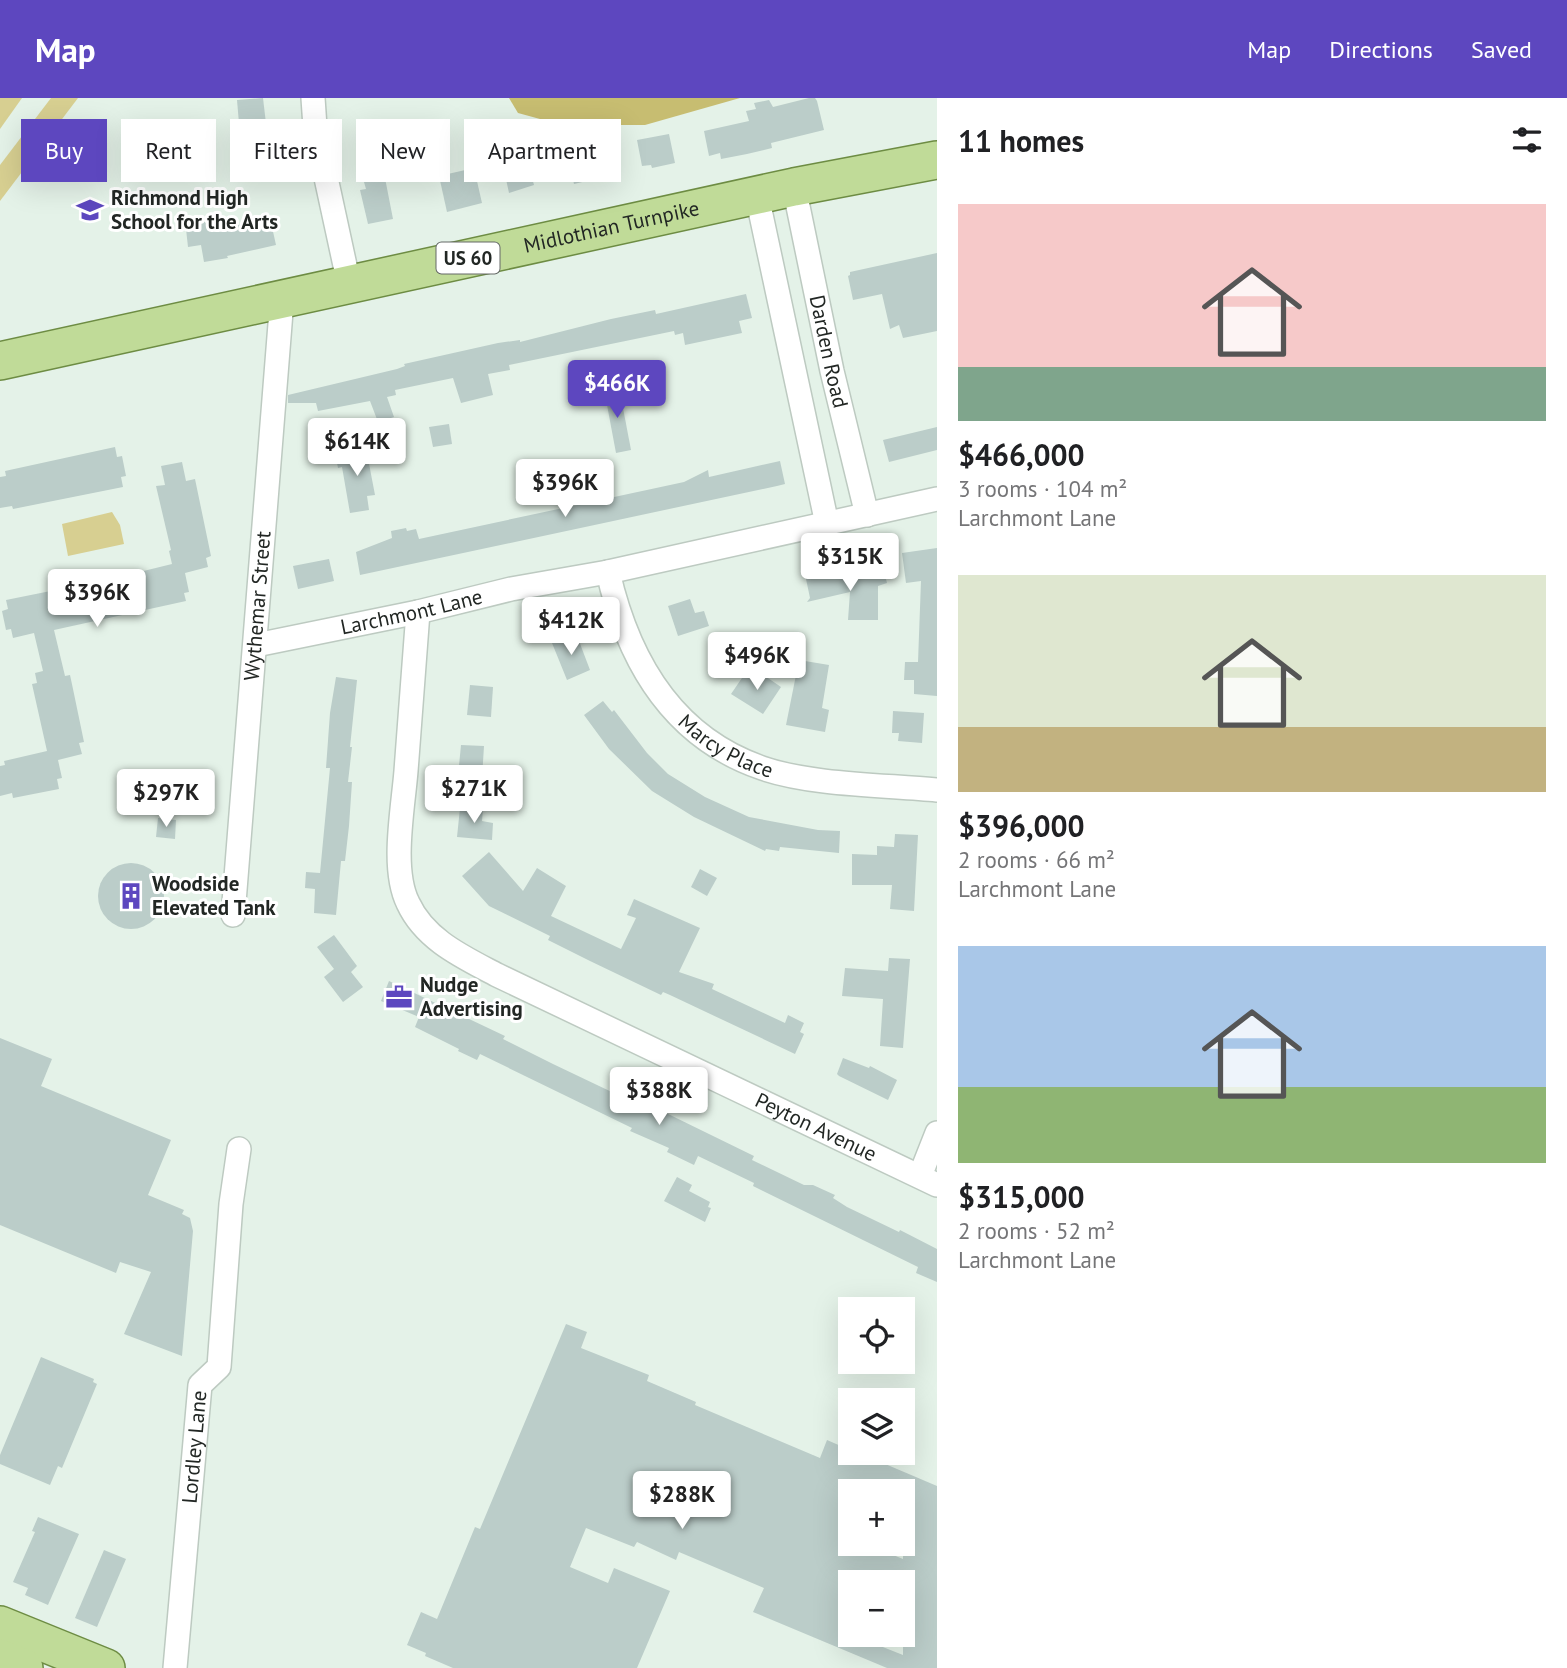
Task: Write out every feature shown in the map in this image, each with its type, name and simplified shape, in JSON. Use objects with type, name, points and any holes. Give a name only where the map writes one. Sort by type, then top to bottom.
[{"type":"main road","name":"Midlothian Turnpike","points":[[0,361],[794,187],[937,160]]},
{"type":"main road","points":[[0,1625],[106,1668]]},
{"type":"main road","points":[[0,1658],[24,1668]]},
{"type":"street","points":[[313,98],[317,139],[349,284]]},
{"type":"street","name":"Darden Road","points":[[794,187],[832,371],[867,514]]},
{"type":"street","name":"Darden Road","points":[[757,196],[827,524]]},
{"type":"street","name":"Wythemar Street","points":[[233,915],[282,299]]},
{"type":"street","name":"Larchmont Lane","points":[[256,645],[418,612],[511,589],[608,572],[937,499]]},
{"type":"street","name":"Marcy Place","points":[[608,572],[614,598],[639,661],[664,701],[684,723],[711,744],[764,769],[802,778],[937,790]]},
{"type":"street","name":"Peyton Avenue","points":[[418,612],[400,877],[408,903],[423,925],[447,948],[497,975],[928,1181]]},
{"type":"street","points":[[928,1181],[937,1133]]},
{"type":"street","name":"Lordley Lane","points":[[175,1668],[200,1385],[219,1367],[226,1256],[239,1149]]},
{"type":"shaded area","points":[[0,98],[22,98],[0,129]]},
{"type":"shaded area","points":[[51,98],[78,98],[62,119],[35,119]]},
{"type":"shaded area","points":[[509,98],[740,98],[645,125],[621,125],[621,119],[540,119],[518,113]]},
{"type":"shaded area","points":[[21,137],[21,173],[0,201],[0,165]]},
{"type":"shaded area","points":[[112,512],[120,525],[124,544],[68,556],[62,524]]},
{"type":"building","points":[[263,98],[265,119],[239,119],[237,100]]},
{"type":"building","points":[[815,98],[817,101],[824,130],[771,143],[772,148],[747,154],[721,159],[720,153],[709,156],[704,131],[749,121],[746,111],[756,109],[754,103],[769,100],[773,107]]},
{"type":"building","points":[[669,134],[675,163],[652,168],[651,165],[642,166],[637,140]]},
{"type":"building","points":[[464,170],[464,182],[477,182],[482,203],[447,212],[440,182],[450,182],[450,173]]},
{"type":"building","points":[[364,182],[386,182],[393,219],[368,224],[360,190],[366,189]]},
{"type":"building","points":[[507,182],[533,182],[534,185],[509,193]]},
{"type":"building","points":[[270,218],[276,245],[204,262],[201,245],[188,247],[186,229],[198,228],[197,223],[221,219],[223,228]]},
{"type":"building","points":[[937,253],[937,331],[903,338],[899,325],[890,329],[882,294],[853,300],[848,276],[850,272]]},
{"type":"building","points":[[746,294],[752,318],[739,321],[742,333],[685,345],[683,333],[675,335],[674,331],[509,365],[510,370],[488,374],[493,395],[461,403],[453,378],[395,390],[396,395],[387,397],[394,417],[378,422],[370,401],[318,411],[316,403],[288,403],[288,395],[397,369],[405,366],[404,364],[498,343],[520,342],[611,319],[655,310],[656,314]]},
{"type":"building","points":[[619,387],[631,450],[616,453],[604,389]]},
{"type":"building","points":[[449,424],[452,444],[433,447],[429,427]]},
{"type":"building","points":[[937,427],[937,450],[889,462],[883,440]]},
{"type":"building","points":[[115,447],[117,457],[122,456],[126,476],[121,477],[123,487],[13,509],[12,506],[0,508],[0,477],[6,476],[5,471]]},
{"type":"building","points":[[366,448],[375,495],[367,496],[369,510],[350,513],[342,467],[338,468],[335,453]]},
{"type":"building","points":[[780,461],[785,484],[360,575],[356,552],[392,538],[391,531],[416,529],[419,539],[684,482],[708,470],[709,477]]},
{"type":"building","points":[[182,462],[186,481],[195,479],[211,556],[206,558],[208,567],[185,573],[189,592],[184,593],[186,601],[54,630],[65,676],[70,675],[84,742],[79,743],[82,754],[58,760],[62,778],[57,779],[59,789],[13,798],[12,793],[0,796],[0,766],[5,765],[4,761],[47,751],[32,684],[37,683],[35,673],[43,671],[34,633],[13,638],[11,629],[6,630],[2,611],[8,609],[6,600],[172,564],[156,486],[165,485],[161,466]]},
{"type":"building","points":[[937,548],[937,696],[914,694],[914,680],[904,680],[905,662],[918,662],[921,581],[906,583],[902,553]]},
{"type":"building","points":[[329,559],[334,581],[298,589],[293,566]]},
{"type":"building","points":[[840,571],[842,578],[885,575],[887,583],[878,586],[878,620],[848,620],[850,592],[807,602],[810,598],[806,579]]},
{"type":"building","points":[[690,599],[695,613],[704,611],[709,626],[678,636],[668,606]]},
{"type":"building","points":[[574,635],[590,670],[567,680],[552,643]]},
{"type":"building","points":[[799,660],[829,665],[822,708],[829,710],[825,732],[786,725]]},
{"type":"building","points":[[762,674],[781,687],[763,714],[731,694],[744,675],[757,683]]},
{"type":"building","points":[[336,677],[357,680],[348,782],[352,782],[349,826],[345,861],[341,861],[336,915],[314,913],[315,889],[305,888],[306,872],[320,873],[330,768],[326,768],[330,713]]},
{"type":"building","points":[[470,685],[493,687],[491,717],[467,715]]},
{"type":"building","points":[[603,701],[612,712],[614,710],[647,753],[668,774],[705,797],[749,817],[818,830],[840,831],[839,853],[780,847],[779,851],[765,851],[694,817],[652,791],[609,749],[584,715]]},
{"type":"building","points":[[893,711],[924,713],[922,743],[898,741],[899,733],[892,733]]},
{"type":"building","points":[[461,745],[484,746],[482,778],[458,776]]},
{"type":"building","points":[[172,789],[194,790],[193,808],[172,807]]},
{"type":"building","points":[[460,808],[483,809],[482,821],[493,823],[492,840],[457,837]]},
{"type":"building","points":[[158,818],[176,820],[175,839],[156,837]]},
{"type":"building","points":[[895,834],[918,835],[914,911],[890,909],[892,885],[852,885],[852,854],[877,855],[877,846],[894,847]]},
{"type":"building","points":[[489,852],[523,891],[537,868],[566,886],[551,916],[621,949],[636,918],[627,915],[634,899],[700,928],[679,972],[714,984],[712,989],[785,1023],[788,1015],[804,1023],[800,1032],[804,1034],[795,1054],[590,961],[548,940],[550,936],[489,906],[462,876]]},
{"type":"building","name":"Woodside Elevated Tank","points":[[124,863],[138,863],[150,868],[159,877],[164,896],[162,909],[155,920],[138,929],[124,929],[112,924],[103,915],[98,903],[98,889],[103,877],[112,868]]},
{"type":"building","points":[[700,869],[717,878],[707,896],[691,887]]},
{"type":"building","points":[[334,935],[357,966],[351,972],[363,987],[343,1002],[324,977],[334,969],[317,947]]},
{"type":"building","points":[[889,958],[910,959],[903,1048],[880,1046],[883,999],[842,996],[845,968],[888,971]]},
{"type":"building","points":[[389,981],[505,1036],[503,1039],[553,1064],[639,1105],[640,1101],[754,1156],[752,1160],[804,1185],[813,1185],[835,1195],[833,1198],[847,1207],[937,1249],[937,1282],[916,1273],[918,1267],[753,1186],[754,1183],[698,1156],[694,1165],[667,1152],[669,1148],[630,1131],[632,1128],[480,1054],[477,1060],[458,1051],[459,1049],[415,1027],[419,1017],[381,1001]]},
{"type":"building","points":[[0,1038],[52,1059],[41,1086],[171,1140],[148,1195],[184,1210],[182,1214],[190,1218],[193,1231],[182,1356],[124,1334],[151,1272],[120,1262],[116,1273],[0,1225]]},
{"type":"building","points":[[843,1058],[869,1068],[870,1066],[897,1080],[888,1100],[839,1076],[837,1074]]},
{"type":"building","points":[[677,1177],[692,1185],[689,1191],[710,1202],[708,1207],[711,1208],[705,1222],[664,1201]]},
{"type":"building","points":[[566,1324],[587,1332],[581,1348],[649,1375],[647,1381],[696,1402],[695,1405],[820,1458],[827,1440],[838,1445],[838,1465],[888,1465],[937,1486],[937,1668],[887,1668],[753,1612],[764,1588],[679,1552],[676,1560],[637,1542],[634,1547],[586,1528],[570,1567],[608,1583],[614,1568],[670,1591],[637,1668],[453,1668],[407,1645],[421,1612],[437,1619],[475,1527],[480,1529]]},
{"type":"building","points":[[41,1357],[94,1379],[93,1382],[97,1384],[62,1468],[58,1466],[50,1485],[0,1464],[0,1455]]},
{"type":"building","points":[[38,1517],[79,1534],[48,1605],[25,1595],[28,1588],[13,1582],[35,1532],[32,1531]]},
{"type":"building","points":[[104,1550],[126,1559],[97,1627],[75,1618]]},
{"type":"place","name":"Richmond High School for the Arts","points":[[90,210]]},
{"type":"place","name":"Woodside Elevated Tank","points":[[131,896]]},
{"type":"place","name":"Nudge Advertising","points":[[399,997]]}]
